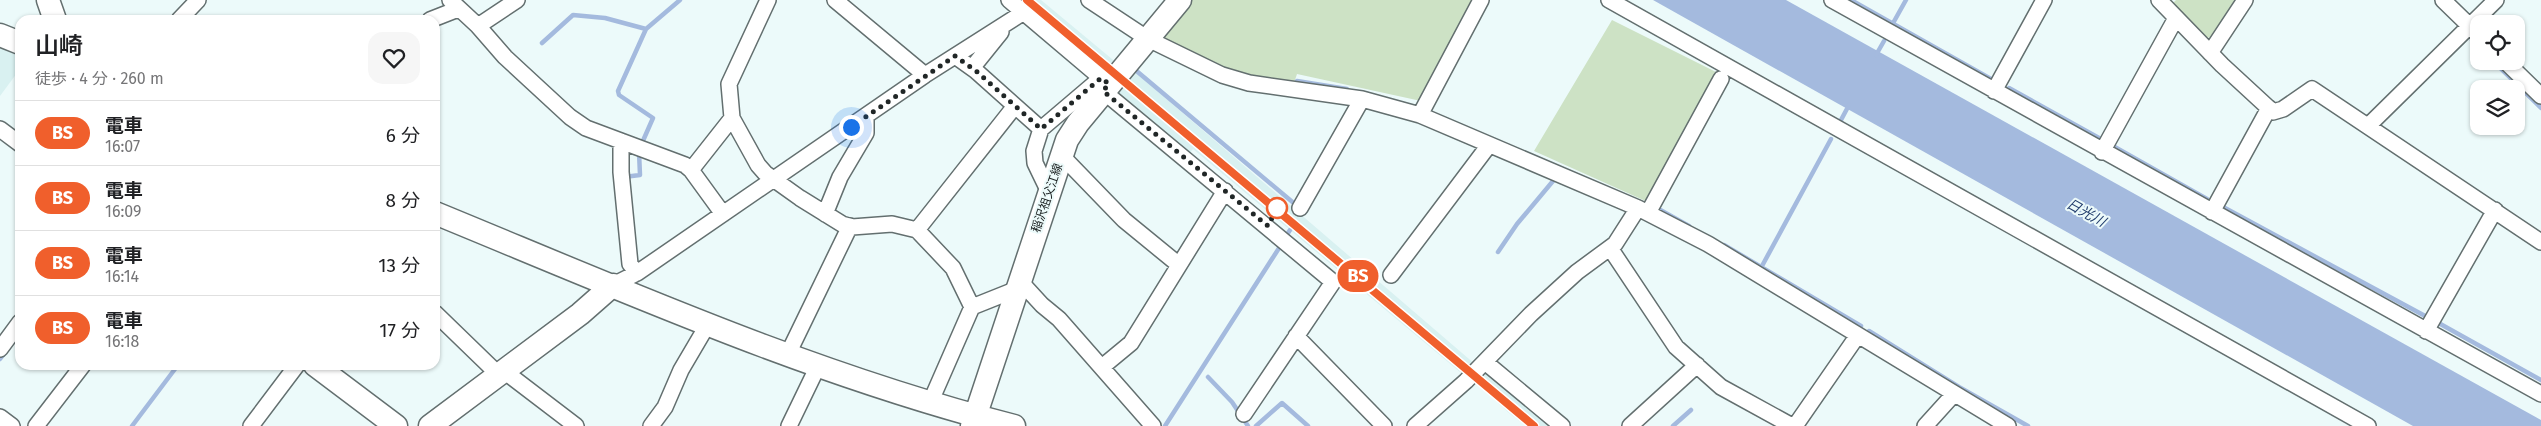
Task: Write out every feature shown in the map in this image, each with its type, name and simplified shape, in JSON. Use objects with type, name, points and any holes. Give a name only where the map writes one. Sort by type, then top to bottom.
[{"type":"street","points":[[48,0],[53,15]]},
{"type":"street","points":[[184,15],[198,0]]},
{"type":"street","points":[[478,26],[517,0]]},
{"type":"street","points":[[768,0],[729,84],[732,118],[758,165],[774,180],[825,214],[850,226],[892,224],[917,230],[953,268],[972,307]]},
{"type":"street","points":[[835,0],[925,75]]},
{"type":"street","points":[[1009,0],[1225,191],[1333,282],[1244,414]]},
{"type":"street","points":[[1089,0],[1148,39],[1222,75],[1249,82],[1362,99],[1420,115],[1643,211],[1708,244],[2008,426]]},
{"type":"street","name":"稲沢祖父江線","points":[[973,421],[1067,140],[1105,85],[1148,39],[1180,0]]},
{"type":"street","points":[[1420,115],[1481,0]]},
{"type":"street","points":[[1609,0],[2368,426]]},
{"type":"street","points":[[1832,0],[2102,152],[2541,394]]},
{"type":"street","points":[[1994,91],[2044,0]]},
{"type":"street","points":[[2159,0],[2210,53],[2273,112],[2283,109],[2312,89],[2369,125],[2541,242]]},
{"type":"street","points":[[2210,53],[2245,0]]},
{"type":"street","points":[[2443,0],[2470,26]]},
{"type":"street","points":[[2485,15],[2496,0]]},
{"type":"street","points":[[438,15],[454,5],[478,26],[505,57],[570,117],[586,128],[667,157],[691,170],[723,214]]},
{"type":"street","points":[[430,426],[580,314],[613,285],[636,273],[925,75],[1024,12]]},
{"type":"street","points":[[2102,152],[2176,18]]},
{"type":"street","points":[[972,68],[1008,22]]},
{"type":"street","points":[[2369,125],[2470,34]]},
{"type":"street","points":[[0,35],[15,41]]},
{"type":"street","points":[[955,56],[972,68],[1041,129]]},
{"type":"street","points":[[2514,70],[2541,96]]},
{"type":"street","points":[[1420,424],[1485,362],[1531,314],[1577,272],[1615,244],[1643,211],[1721,79]]},
{"type":"street","points":[[1049,192],[1035,163],[1034,151],[1041,129],[1105,85]]},
{"type":"street","points":[[1300,208],[1362,99]]},
{"type":"street","points":[[917,230],[1015,106]]},
{"type":"street","points":[[2212,212],[2269,108]]},
{"type":"street","points":[[825,214],[840,177],[866,133],[866,117]]},
{"type":"street","points":[[691,170],[732,118]]},
{"type":"street","points":[[2,135],[15,142]]},
{"type":"street","points":[[622,141],[621,172],[630,264],[636,273]]},
{"type":"street","points":[[1391,275],[1489,145]]},
{"type":"street","points":[[1062,156],[1124,220],[1179,265]]},
{"type":"street","points":[[1102,367],[1131,344],[1225,191]]},
{"type":"street","points":[[2426,331],[2495,210]]},
{"type":"street","points":[[440,215],[787,356],[930,403],[973,421],[1014,426]]},
{"type":"street","points":[[787,356],[850,226]]},
{"type":"street","points":[[1610,248],[1676,347],[1721,387],[1793,426],[1858,335]]},
{"type":"street","points":[[930,403],[972,307],[1018,285],[1059,319],[1153,426]]},
{"type":"street","points":[[440,318],[501,373],[576,426]]},
{"type":"street","points":[[651,426],[665,407],[681,370],[708,324]]},
{"type":"street","points":[[0,349],[15,329]]},
{"type":"street","points":[[1296,336],[1384,426]]},
{"type":"street","points":[[1485,362],[1562,426]]},
{"type":"street","points":[[1630,426],[1697,365]]},
{"type":"street","points":[[789,426],[818,366]]},
{"type":"street","points":[[36,426],[79,370]]},
{"type":"street","points":[[251,426],[293,370]]},
{"type":"street","points":[[322,370],[396,426]]},
{"type":"street","points":[[1925,426],[1954,394]]},
{"type":"street","points":[[0,417],[12,426]]},
{"type":"shaded area","points":[[1013,0],[1041,0],[1118,64],[1107,77]]},
{"type":"shaded area","points":[[0,45],[15,52],[15,76],[0,96]]},
{"type":"shaded area","points":[[1128,66],[1476,365],[1466,377],[1193,149],[1189,154],[1113,91]]},
{"type":"shaded area","points":[[1481,368],[1551,426],[1526,426],[1509,413],[1472,379]]},
{"type":"green space","points":[[1187,0],[1476,0],[1421,101],[1297,74],[1294,83],[1236,74],[1165,42],[1161,31]]},
{"type":"green space","points":[[2176,0],[2237,0],[2213,37],[2204,38],[2172,4]]},
{"type":"green space","points":[[1612,20],[1720,74],[1650,203],[1534,151]]},
{"type":"water","name":"日光川","points":[[1653,0],[1786,0],[2541,420],[2541,426],[2413,426]]},
{"type":"waterway","points":[[542,43],[573,15],[605,18],[646,29],[680,0]]},
{"type":"waterway","points":[[1851,0],[1991,79]]},
{"type":"waterway","points":[[1892,25],[1906,0]]},
{"type":"waterway","points":[[642,143],[653,118],[619,95],[618,91],[646,29]]},
{"type":"waterway","points":[[1876,55],[1884,41]]},
{"type":"waterway","points":[[1133,68],[1296,205],[1297,202]]},
{"type":"waterway","points":[[2502,70],[2541,108]]},
{"type":"waterway","points":[[1297,81],[1347,89]]},
{"type":"waterway","points":[[2009,88],[2099,138]]},
{"type":"waterway","points":[[1841,120],[1849,105]]},
{"type":"waterway","points":[[1762,266],[1831,139]]},
{"type":"waterway","points":[[2113,146],[2207,199]]},
{"type":"waterway","points":[[624,177],[640,175],[639,152]]},
{"type":"waterway","points":[[1498,252],[1517,224],[1553,181]]},
{"type":"waterway","points":[[1655,207],[1689,226]]},
{"type":"waterway","points":[[2225,208],[2427,317]]},
{"type":"waterway","points":[[1165,426],[1281,245]]},
{"type":"waterway","points":[[1724,245],[1861,326]]},
{"type":"waterway","points":[[2435,321],[2541,380]]},
{"type":"waterway","points":[[1869,331],[1959,387],[2028,426]]},
{"type":"waterway","points":[[0,359],[6,351]]},
{"type":"waterway","points":[[132,426],[174,370]]},
{"type":"waterway","points":[[1208,377],[1232,402],[1248,426]]},
{"type":"waterway","points":[[1256,426],[1282,403],[1308,426]]},
{"type":"waterway","points":[[1673,426],[1691,410]]},
{"type":"railway","points":[[1027,0],[1534,426]]},
{"type":"train","name":"BS","points":[[1027,0],[1248,183],[1534,426]]},
{"type":"route","points":[[851,127],[955,56],[976,71],[1041,129],[1101,78],[1109,84],[1103,91],[1268,226],[1277,208]]}]
